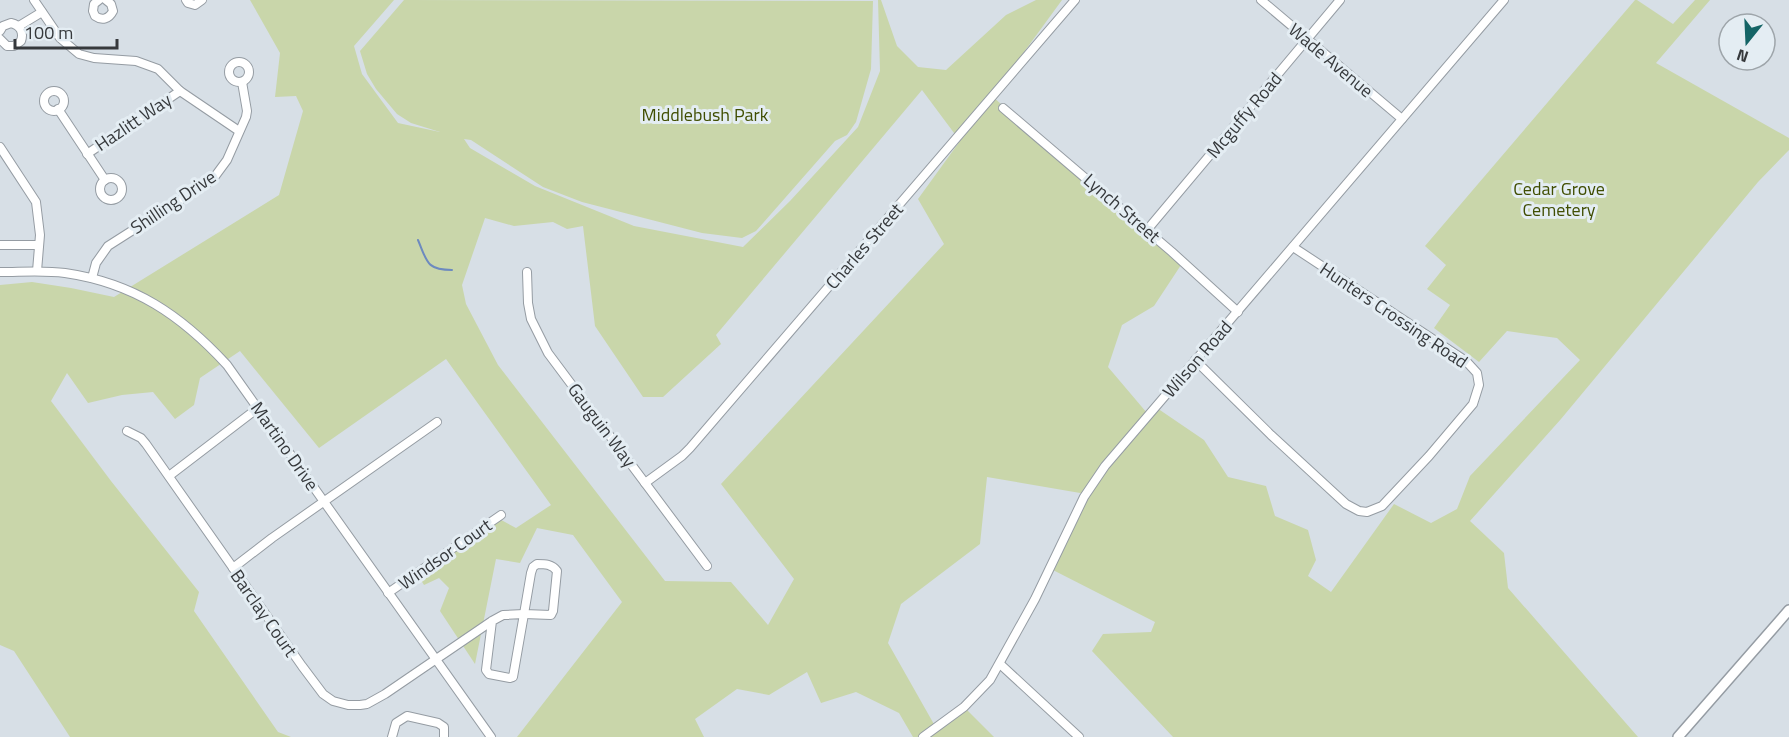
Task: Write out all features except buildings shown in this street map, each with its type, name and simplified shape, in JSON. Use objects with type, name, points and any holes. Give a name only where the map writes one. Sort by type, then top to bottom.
[{"type":"main road","points":[[1678,737],[1789,610]]},
{"type":"street","points":[[98,0],[94,4],[93,11],[95,16],[104,19],[108,18],[113,11],[111,4],[106,0]]},
{"type":"street","points":[[186,0],[195,5],[202,0]]},
{"type":"street","name":"Charles Street","points":[[645,483],[690,448],[1075,0]]},
{"type":"street","name":"Wade Avenue","points":[[1261,0],[1402,119]]},
{"type":"street","name":"Mcguffy Road","points":[[1146,230],[1340,0]]},
{"type":"street","name":"Wilson Road","points":[[923,737],[964,707],[990,680],[1035,599],[1084,497],[1105,466],[1504,0]]},
{"type":"street","points":[[19,26],[39,4],[60,38],[78,54],[94,58],[136,61],[158,69],[180,91],[240,131]]},
{"type":"street","points":[[0,31],[6,24],[11,23],[19,26],[22,33],[18,44],[7,46],[0,39]]},
{"type":"street","name":"Shilling Drive","points":[[92,278],[96,263],[108,246],[213,179],[227,160],[247,111],[242,82]]},
{"type":"street","name":"Hazlitt Way","points":[[87,153],[180,91]]},
{"type":"street","name":"Lynch Street","points":[[1003,108],[1238,312]]},
{"type":"street","name":"Hazlitt Way","points":[[58,109],[105,180]]},
{"type":"street","points":[[0,147],[36,202],[39,245],[37,271]]},
{"type":"street","points":[[0,245],[39,245]]},
{"type":"street","name":"Hunters Crossing Road","points":[[1195,360],[1271,435],[1346,504],[1359,511],[1367,512],[1382,506],[1429,456],[1473,404],[1478,390],[1477,373],[1466,361],[1293,248]]},
{"type":"street","name":"Martino Drive","points":[[0,272],[64,272],[92,278],[138,294],[185,324],[203,339],[227,365],[490,737]]},
{"type":"street","name":"Gauguin Way","points":[[527,272],[531,318],[548,353],[707,566]]},
{"type":"street","points":[[169,476],[258,408]]},
{"type":"street","points":[[233,568],[437,422]]},
{"type":"street","name":"Barclay Court","points":[[127,431],[141,438],[146,444],[302,666],[323,694],[333,701],[348,705],[367,704],[492,621]]},
{"type":"street","name":"Windsor Court","points":[[388,593],[501,515]]},
{"type":"street","points":[[524,614],[503,615],[492,621],[486,670],[489,674],[510,678],[514,674],[524,614],[533,567],[537,564],[549,564],[557,571],[551,615],[524,614]]},
{"type":"street","points":[[1000,664],[1079,737]]},
{"type":"street","points":[[392,737],[396,723],[407,716],[438,723],[444,727],[444,737]]},
{"type":"green space","points":[[250,0],[394,0],[354,46],[362,74],[398,123],[440,132],[411,123],[397,114],[367,74],[360,51],[404,0],[873,1],[871,69],[856,122],[847,135],[835,141],[756,231],[742,238],[702,233],[582,202],[543,187],[471,140],[464,139],[470,148],[535,186],[634,226],[743,247],[790,201],[858,127],[880,71],[878,0],[881,0],[897,46],[918,67],[946,70],[1006,15],[1036,0],[1062,0],[992,96],[1181,265],[1154,306],[1122,325],[1108,367],[1147,413],[1154,406],[1204,440],[1228,477],[1266,486],[1275,516],[1308,530],[1316,560],[1308,576],[1331,592],[1394,504],[1431,523],[1457,509],[1470,476],[1580,360],[1557,338],[1507,331],[1479,362],[1434,328],[1450,305],[1427,289],[1446,265],[1425,246],[1635,0],[1673,24],[1695,0],[1710,0],[1656,63],[1789,138],[1789,150],[1758,182],[1561,419],[1470,521],[1504,553],[1508,588],[1638,737],[1173,737],[1092,651],[1103,634],[1151,632],[1155,622],[1049,568],[1086,494],[987,477],[980,544],[901,604],[888,643],[935,726],[964,707],[994,737],[913,737],[899,713],[856,692],[821,703],[807,672],[769,695],[737,689],[695,719],[704,737],[517,737],[622,602],[573,535],[537,528],[520,563],[496,559],[475,664],[440,611],[449,588],[439,578],[424,585],[416,572],[494,516],[516,528],[551,505],[446,359],[319,448],[240,351],[200,378],[194,405],[175,419],[153,392],[122,395],[88,403],[67,373],[51,401],[199,592],[194,611],[278,732],[291,737],[70,737],[14,651],[0,645],[0,285],[32,282],[114,297],[279,195],[303,111],[296,96],[275,97],[280,53]],"holes":[[[922,90],[960,141],[918,199],[944,244],[721,484],[794,579],[768,625],[731,582],[665,581],[498,365],[466,304],[462,285],[485,218],[514,226],[553,222],[567,229],[583,226],[595,326],[643,397],[663,397],[721,344],[716,335]]]},
{"type":"waterway","points":[[418,240],[426,259],[432,266],[452,270]]},
{"type":"park label","name":"Middlebush Park","points":[[705,114]]},
{"type":"park label","name":"Cedar Grove Cemetery","points":[[1559,198]]}]
